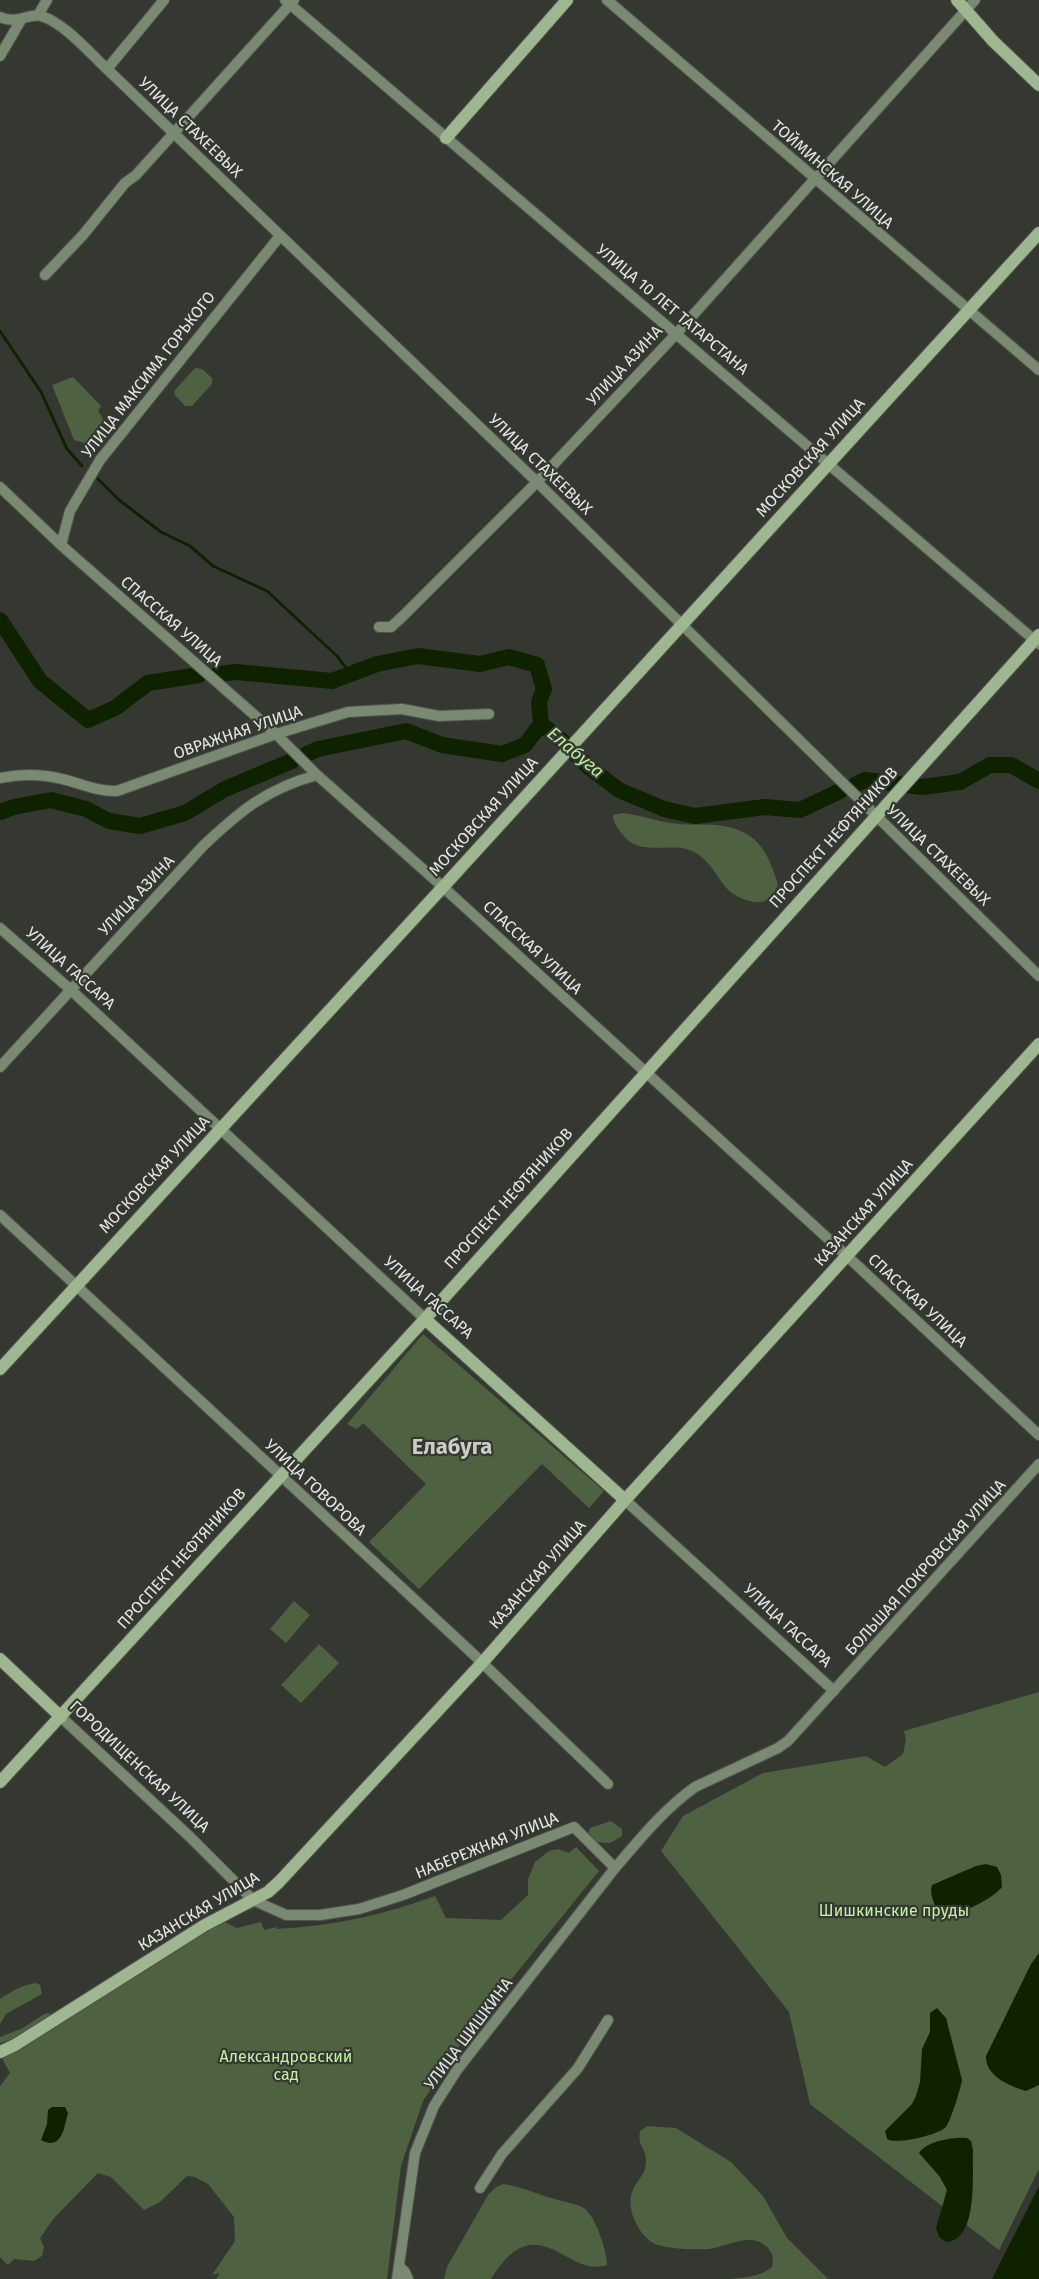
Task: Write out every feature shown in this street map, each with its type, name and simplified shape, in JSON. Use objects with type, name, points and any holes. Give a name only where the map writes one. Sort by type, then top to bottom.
[{"type":"main road","points":[[446,138],[567,0]]},
{"type":"main road","points":[[957,0],[971,5],[993,41],[1039,85]]},
{"type":"main road","name":"МОСКОВСКАЯ УЛИЦА","points":[[0,1369],[1039,233]]},
{"type":"main road","name":"ПРОСПЕКТ НЕФТЯНИКОВ","points":[[0,1782],[425,1319],[876,816],[1038,640]]},
{"type":"main road","name":"КАЗАНСКАЯ УЛИЦА","points":[[0,2052],[25,2039],[205,1925],[254,1900],[279,1882],[483,1664],[624,1500],[1039,1044]]},
{"type":"main road","name":"УЛИЦА ГАССАРА","points":[[425,1319],[624,1500]]},
{"type":"main road","name":"ГОРОДИЩЕНСКАЯ УЛИЦА","points":[[0,1659],[60,1717]]},
{"type":"street","points":[[0,17],[12,21],[38,15],[47,0]]},
{"type":"street","points":[[107,69],[164,0]]},
{"type":"street","name":"ТОЙМИНСКАЯ УЛИЦА","points":[[607,0],[1039,370]]},
{"type":"street","points":[[45,275],[83,235],[125,183],[136,176],[290,2]]},
{"type":"street","name":"УЛИЦА 10 ЛЕТ ТАТАРСТАНА","points":[[290,2],[446,138],[1038,640]]},
{"type":"street","name":"УЛИЦА АЗИНА","points":[[379,627],[391,627],[402,617],[537,482],[677,333],[971,5]]},
{"type":"street","name":"УЛИЦА СТАХЕЕВЫХ","points":[[38,15],[64,30],[107,69],[280,236],[320,271],[1039,976]]},
{"type":"street","points":[[0,56],[21,20]]},
{"type":"street","name":"УЛИЦА МАКСИМА ГОРЬКОГО","points":[[61,545],[70,511],[100,460],[280,236]]},
{"type":"street","name":"СПАССКАЯ УЛИЦА","points":[[0,487],[61,545],[276,734],[317,775],[443,887],[1039,1436]]},
{"type":"street","name":"ОВРАЖНАЯ УЛИЦА","points":[[0,778],[23,775],[60,778],[107,792],[117,791],[276,734],[348,712],[402,709],[439,716],[489,714]]},
{"type":"street","name":"УЛИЦА АЗИНА","points":[[0,1067],[203,846],[236,815],[291,782],[317,775]]},
{"type":"street","name":"УЛИЦА ГАССАРА","points":[[0,928],[71,990],[425,1319]]},
{"type":"street","name":"УЛИЦА ГОВОРОВА","points":[[0,1215],[483,1664],[608,1784]]},
{"type":"street","name":"БОЛЬШАЯ ПОКРОВСКАЯ УЛИЦА","points":[[834,1691],[1039,1464]]},
{"type":"street","name":"УЛИЦА ГАССАРА","points":[[624,1500],[834,1691]]},
{"type":"street","points":[[615,1868],[662,1814],[684,1795],[695,1787],[778,1748],[788,1741],[834,1691]]},
{"type":"street","name":"ГОРОДИЩЕНСКАЯ УЛИЦА","points":[[60,1717],[189,1836],[254,1900]]},
{"type":"street","name":"НАБЕРЕЖНАЯ УЛИЦА","points":[[254,1900],[276,1912],[296,1916],[359,1909],[402,1895],[574,1827],[615,1868]]},
{"type":"street","name":"УЛИЦА ШИШКИНА","points":[[398,2279],[415,2153],[434,2106],[458,2070],[615,1868]]},
{"type":"street","points":[[480,2188],[502,2154],[578,2068],[608,2020]]},
{"type":"street","points":[[399,2266],[408,2279]]},
{"type":"green space","points":[[195,368],[202,369],[212,378],[212,384],[192,406],[185,406],[174,394],[175,390]]},
{"type":"green space","points":[[73,377],[101,406],[98,411],[107,425],[96,446],[74,440],[52,385]]},
{"type":"green space","points":[[622,813],[671,823],[716,825],[741,831],[758,843],[765,852],[778,885],[772,896],[763,902],[742,899],[726,887],[704,859],[696,853],[678,848],[649,848],[631,842],[623,835],[614,821],[613,815]]},
{"type":"green space","points":[[423,1334],[604,1491],[589,1508],[542,1464],[419,1589],[369,1542],[426,1484],[363,1423],[357,1429],[347,1424]]},
{"type":"green space","points":[[294,1601],[310,1615],[286,1643],[270,1629]]},
{"type":"green space","points":[[319,1644],[339,1663],[301,1703],[281,1685]]},
{"type":"green space","name":"Шишкинские пруды","points":[[1039,1692],[1039,2169],[999,2250],[810,2104],[789,2012],[661,1851],[683,1816],[763,1773],[866,1756],[885,1767],[903,1754],[906,1739],[904,1731]]},
{"type":"green space","points":[[611,1821],[622,1829],[622,1836],[610,1843],[594,1842],[588,1835],[590,1828]]},
{"type":"green space","name":"Александровский сад","points":[[576,1847],[599,1871],[467,2034],[423,2101],[401,2166],[387,2279],[216,2279],[220,2273],[212,2275],[235,2241],[234,2217],[208,2184],[195,2177],[187,2176],[160,2202],[144,2210],[111,2177],[98,2173],[54,2218],[40,2238],[44,2247],[42,2256],[34,2261],[14,2259],[8,2265],[0,2257],[0,2086],[10,2073],[1,2056],[209,1927],[224,1922],[237,1928],[261,1922],[264,1930],[276,1927],[277,1929],[318,1925],[377,1914],[435,1896],[446,1918],[501,1920],[528,1895],[528,1879],[535,1862],[549,1851],[558,1849],[569,1853]]},
{"type":"green space","points":[[36,1983],[40,1985],[42,1994],[6,2014],[0,2024],[0,1999],[26,1985]]},
{"type":"green space","points":[[46,2013],[51,2014],[51,2017],[15,2038],[0,2043],[0,2037],[23,2028]]},
{"type":"green space","points":[[647,2126],[676,2128],[731,2162],[763,2196],[787,2238],[828,2279],[731,2279],[758,2275],[772,2267],[773,2258],[770,2251],[766,2246],[752,2240],[708,2249],[680,2249],[665,2247],[649,2240],[635,2221],[631,2204],[633,2190],[645,2169],[646,2157],[639,2136],[640,2131]]},
{"type":"green space","points":[[503,2184],[575,2204],[585,2209],[600,2235],[607,2265],[592,2267],[537,2245],[523,2247],[508,2257],[491,2279],[444,2279],[447,2267],[488,2195]]},
{"type":"shaded area","points":[[986,1864],[997,1867],[1001,1875],[1002,1887],[983,1901],[965,1910],[949,1915],[940,1912],[931,1892],[932,1885]]},
{"type":"shaded area","points":[[1039,1953],[1039,2085],[1026,2091],[994,2075],[986,2056],[1031,1964]]},
{"type":"shaded area","points":[[937,2008],[946,2018],[962,2080],[958,2097],[945,2128],[934,2134],[892,2141],[887,2139],[885,2131],[912,2104],[916,2096],[920,2082],[922,2049],[930,2032],[930,2013]]},
{"type":"shaded area","points":[[52,2107],[65,2107],[68,2113],[61,2136],[54,2143],[48,2143],[41,2140],[47,2124],[48,2110]]},
{"type":"shaded area","points":[[967,2138],[971,2141],[973,2150],[972,2204],[964,2230],[957,2239],[946,2242],[939,2237],[936,2228],[947,2190],[940,2177],[919,2153],[934,2143],[948,2139]]},
{"type":"shaded area","points":[[1039,2186],[1039,2279],[992,2279]]},
{"type":"waterway","points":[[0,331],[41,392],[67,449],[82,466]]},
{"type":"waterway","points":[[98,479],[118,499],[161,532],[190,546],[213,566],[267,591],[337,656],[351,674]]},
{"type":"waterway","name":"Елабуга","points":[[0,620],[40,681],[88,720],[115,708],[148,683],[199,675]]},
{"type":"waterway","name":"Елабуга","points":[[218,674],[236,672],[332,681],[377,664],[418,656],[480,664],[509,657],[537,665],[544,689],[539,702],[541,724],[590,768],[619,790],[664,809],[695,816],[765,807],[800,810],[840,791]]},
{"type":"waterway","points":[[307,754],[318,749],[406,731],[442,745],[502,754],[525,745],[541,724]]},
{"type":"waterway","name":"Елабуга","points":[[0,812],[51,800],[86,809],[109,821],[140,826],[185,813],[225,789],[292,761]]},
{"type":"waterway","name":"Елабуга","points":[[855,785],[865,780],[922,787],[960,782],[990,765],[1011,765],[1039,781]]},
{"type":"district","name":"Елабуга","points":[[452,1448]]}]
